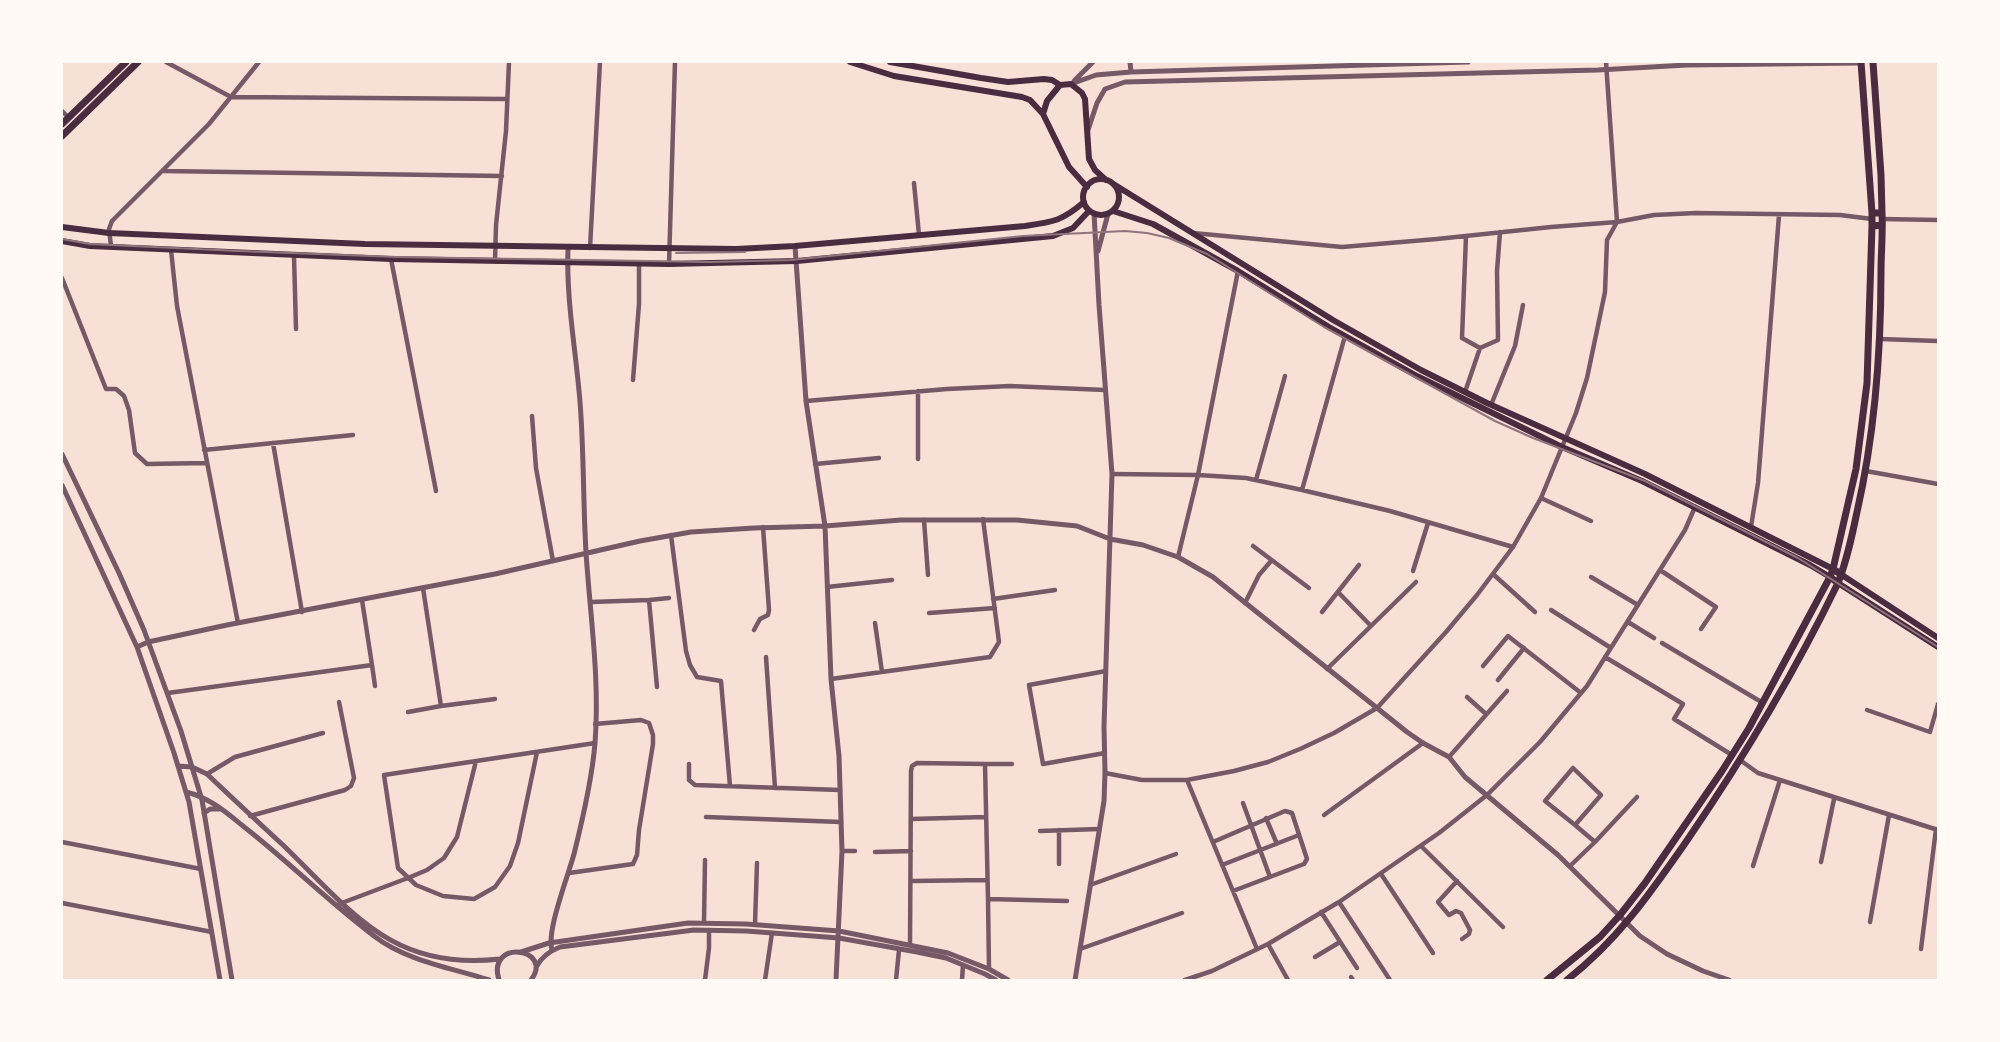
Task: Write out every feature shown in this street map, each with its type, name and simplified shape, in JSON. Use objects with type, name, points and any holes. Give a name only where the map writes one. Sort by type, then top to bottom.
[{"type":"main road","points":[[62,124],[126,62]]},
{"type":"main road","points":[[62,136],[138,62]]},
{"type":"main road","points":[[850,62],[894,76],[1030,100],[1043,114],[1070,167],[1086,187]]},
{"type":"main road","points":[[890,62],[1008,82],[1044,79],[1052,80],[1060,85],[1071,84],[1082,93],[1085,99],[1088,152],[1095,170],[1106,180],[1333,320],[1421,370],[1491,405],[1645,474],[1833,569],[1938,638]]},
{"type":"main road","points":[[1547,981],[1600,937],[1651,875],[1732,755],[1763,703],[1830,578],[1856,469],[1868,383],[1872,220],[1861,62],[1873,62],[1881,176],[1880,339],[1873,425],[1866,471],[1842,574],[1758,731],[1676,856],[1627,923],[1593,959],[1567,981]]},
{"type":"main road","points":[[1043,114],[1047,100],[1060,85]]},
{"type":"main road","points":[[1092,212],[1084,202],[1083,194],[1086,187],[1095,180],[1106,180]]},
{"type":"main road","points":[[1110,212],[1119,202],[1115,185]]},
{"type":"main road","points":[[62,227],[110,233],[495,247],[736,249],[795,246],[1052,222],[1068,216],[1084,202]]},
{"type":"main road","points":[[62,241],[84,245],[171,250],[390,259],[669,264],[797,261],[1053,236],[1073,228],[1092,212],[1110,212],[1153,224],[1417,376],[1562,447],[1642,481],[1810,565],[1938,647]]},
{"type":"main road","points":[[1872,220],[1882,219]]},
{"type":"main road","points":[[1872,220],[1882,219]]},
{"type":"main road","points":[[254,254],[255,239]]},
{"type":"street","points":[[166,62],[231,97],[507,99]]},
{"type":"street","points":[[111,246],[110,225],[112,220],[209,124],[259,62]]},
{"type":"street","points":[[495,261],[509,62]]},
{"type":"street","points":[[590,248],[600,62]]},
{"type":"street","points":[[669,264],[675,62]]},
{"type":"street","points":[[1071,84],[1093,62]]},
{"type":"street","points":[[1130,62],[1131,72]]},
{"type":"street","points":[[1071,84],[1095,75],[1131,72],[1468,62]]},
{"type":"street","points":[[1106,772],[1142,780],[1187,780],[1268,762],[1334,733],[1377,708],[1446,632],[1513,547],[1541,498],[1566,439],[1587,378],[1605,292],[1607,240],[1617,222],[1606,62]]},
{"type":"street","points":[[1087,133],[1097,103],[1105,88],[1125,82],[1861,62]]},
{"type":"street","points":[[1873,62],[1882,62]]},
{"type":"street","points":[[62,111],[69,118]]},
{"type":"street","points":[[163,171],[502,176]]},
{"type":"street","points":[[914,183],[919,235]]},
{"type":"street","points":[[1075,981],[1100,829],[1106,772],[1106,671],[1112,474],[1092,212]]},
{"type":"street","points":[[1096,258],[1110,212]]},
{"type":"street","points":[[1190,232],[1342,247],[1617,222],[1653,215],[1696,213],[1840,216],[1872,220]]},
{"type":"street","points":[[1751,527],[1758,483],[1779,215]]},
{"type":"street","points":[[1882,219],[1938,220]]},
{"type":"street","points":[[1465,392],[1480,348],[1498,340],[1497,271],[1500,232]]},
{"type":"street","points":[[1466,236],[1462,338],[1480,348]]},
{"type":"street","points":[[795,246],[806,401],[825,526],[831,679],[839,756],[842,851],[836,981]]},
{"type":"street","points":[[552,950],[549,943],[552,926],[569,873],[586,802],[595,743],[596,692],[586,552],[580,402],[567,262],[568,248]]},
{"type":"street","points":[[171,250],[177,306],[238,623]]},
{"type":"street","points":[[294,256],[296,329]]},
{"type":"street","points":[[390,259],[436,491]]},
{"type":"street","points":[[633,380],[639,304],[639,263]]},
{"type":"street","points":[[1178,557],[1198,475],[1238,271]]},
{"type":"street","points":[[62,278],[106,389],[116,388],[124,396],[129,410],[135,453],[147,464],[207,463]]},
{"type":"street","points":[[1491,405],[1515,346],[1523,305]]},
{"type":"street","points":[[1302,490],[1345,336]]},
{"type":"street","points":[[1880,339],[1938,341]]},
{"type":"street","points":[[1256,480],[1285,376]]},
{"type":"street","points":[[806,401],[918,391],[1010,387],[1105,390]]},
{"type":"street","points":[[918,391],[918,459]]},
{"type":"street","points":[[532,416],[536,468],[554,561]]},
{"type":"street","points":[[204,450],[353,435]]},
{"type":"street","points":[[273,443],[302,612]]},
{"type":"street","points":[[62,454],[119,573],[148,642],[168,693],[192,767],[204,813],[232,981]]},
{"type":"street","points":[[815,464],[879,458]]},
{"type":"street","points":[[1866,471],[1938,484]]},
{"type":"street","points":[[1112,474],[1198,475],[1256,480],[1302,490],[1513,547]]},
{"type":"street","points":[[62,485],[137,647],[178,766],[186,792],[201,868],[220,981]]},
{"type":"street","points":[[1541,498],[1591,521]]},
{"type":"street","points":[[1185,981],[1212,971],[1268,944],[1339,902],[1421,846],[1487,795],[1540,742],[1581,693],[1685,530],[1695,507]]},
{"type":"street","points":[[137,647],[148,642],[238,623],[423,588],[554,561],[586,552],[691,532],[983,519],[1077,526],[1110,539],[1143,545],[1178,557],[1213,578],[1423,743],[1449,757],[1465,777],[1570,866],[1640,936],[1667,954],[1729,981]]},
{"type":"street","points":[[831,679],[990,657],[999,642],[983,519]]},
{"type":"street","points":[[924,520],[928,575]]},
{"type":"street","points":[[1413,571],[1428,523]]},
{"type":"street","points":[[754,630],[760,619],[768,615],[769,610],[763,528]]},
{"type":"street","points":[[671,535],[686,651],[690,665],[697,677],[721,681],[730,786]]},
{"type":"street","points":[[1253,546],[1309,588]]},
{"type":"street","points":[[1245,603],[1259,575],[1272,561]]},
{"type":"street","points":[[1322,612],[1359,565]]},
{"type":"street","points":[[1660,570],[1716,607],[1701,629]]},
{"type":"street","points":[[1493,574],[1535,612]]},
{"type":"street","points":[[1592,577],[1638,605]]},
{"type":"street","points":[[827,587],[892,580]]},
{"type":"street","points":[[1327,669],[1416,582]]},
{"type":"street","points":[[423,588],[441,706]]},
{"type":"street","points":[[993,599],[1054,590]]},
{"type":"street","points":[[1338,592],[1371,626]]},
{"type":"street","points":[[591,602],[669,598]]},
{"type":"street","points":[[362,600],[375,686]]},
{"type":"street","points":[[649,600],[657,687]]},
{"type":"street","points":[[929,613],[995,608]]},
{"type":"street","points":[[1551,610],[1611,648]]},
{"type":"street","points":[[1628,622],[1654,638]]},
{"type":"street","points":[[875,623],[882,672]]},
{"type":"street","points":[[1483,666],[1508,636],[1581,693]]},
{"type":"street","points":[[1662,643],[1763,703]]},
{"type":"street","points":[[1498,680],[1524,648]]},
{"type":"street","points":[[766,657],[776,788]]},
{"type":"street","points":[[1605,657],[1683,704],[1674,719],[1732,755]]},
{"type":"street","points":[[168,693],[372,665]]},
{"type":"street","points":[[1105,753],[1043,764],[1029,685],[1106,671]]},
{"type":"street","points":[[1449,757],[1508,692]]},
{"type":"street","points":[[1467,698],[1486,714]]},
{"type":"street","points":[[408,712],[495,699]]},
{"type":"street","points":[[250,816],[345,790],[351,786],[354,778],[339,702]]},
{"type":"street","points":[[1867,710],[1930,732],[1938,704]]},
{"type":"street","points":[[569,873],[633,864],[637,855],[652,744],[652,728],[649,723],[641,720],[595,724]]},
{"type":"street","points":[[207,774],[235,757],[323,733]]},
{"type":"street","points":[[537,752],[518,843],[510,866],[495,887],[474,899],[442,896],[416,885],[398,868],[384,775],[595,743]]},
{"type":"street","points":[[1324,815],[1423,743]]},
{"type":"street","points":[[1740,760],[1758,773],[1834,799],[1937,829],[1921,949]]},
{"type":"street","points":[[338,904],[427,870],[444,858],[457,837],[476,761]]},
{"type":"street","points":[[910,945],[912,766],[917,763],[1012,764]]},
{"type":"street","points":[[689,764],[689,780],[695,785],[840,790]]},
{"type":"street","points":[[985,764],[989,969]]},
{"type":"street","points":[[178,766],[192,767],[207,774],[284,847],[338,904],[392,942],[423,955],[478,962],[500,959],[509,953],[521,952],[549,943],[688,923],[755,924],[839,931],[948,953],[989,969],[1008,981]]},
{"type":"street","points":[[1575,825],[1601,795],[1573,768],[1545,801],[1595,842]]},
{"type":"street","points":[[1187,780],[1257,949]]},
{"type":"street","points":[[1753,866],[1780,780]]},
{"type":"street","points":[[186,792],[200,795],[222,809],[376,938],[410,956],[489,981]]},
{"type":"street","points":[[1570,866],[1638,797]]},
{"type":"street","points":[[1821,862],[1834,799]]},
{"type":"street","points":[[1243,803],[1270,877]]},
{"type":"street","points":[[204,813],[210,809],[222,809]]},
{"type":"street","points":[[1213,842],[1285,811],[1292,813],[1307,859],[1304,864],[1233,891]]},
{"type":"street","points":[[1870,922],[1889,814]]},
{"type":"street","points":[[706,817],[841,822]]},
{"type":"street","points":[[911,819],[986,817]]},
{"type":"street","points":[[1266,818],[1276,844]]},
{"type":"street","points":[[1040,831],[1100,829]]},
{"type":"street","points":[[1059,830],[1059,864]]},
{"type":"street","points":[[1222,865],[1299,835]]},
{"type":"street","points":[[62,842],[201,868]]},
{"type":"street","points":[[1421,846],[1503,927]]},
{"type":"street","points":[[842,851],[855,851]]},
{"type":"street","points":[[875,852],[911,851]]},
{"type":"street","points":[[1090,885],[1176,854]]},
{"type":"street","points":[[705,860],[705,923]]},
{"type":"street","points":[[755,924],[758,863]]},
{"type":"street","points":[[1381,874],[1433,953]]},
{"type":"street","points":[[910,881],[987,880]]},
{"type":"street","points":[[1457,881],[1438,902],[1449,915],[1456,911],[1461,913],[1470,930],[1469,934],[1462,939]]},
{"type":"street","points":[[988,898],[1067,901]]},
{"type":"street","points":[[1339,902],[1390,981]]},
{"type":"street","points":[[62,903],[212,932]]},
{"type":"street","points":[[1321,912],[1357,968]]},
{"type":"street","points":[[1080,949],[1182,913]]},
{"type":"street","points":[[705,981],[709,930]]},
{"type":"street","points":[[531,981],[536,977],[537,966],[541,959],[560,947],[709,930],[839,938],[946,958],[996,981]]},
{"type":"street","points":[[765,981],[772,933]]},
{"type":"street","points":[[1315,957],[1340,942]]},
{"type":"street","points":[[1268,944],[1288,981]]},
{"type":"street","points":[[896,981],[899,950]]},
{"type":"street","points":[[521,952],[533,957],[537,966]]},
{"type":"street","points":[[499,981],[496,968],[500,959]]},
{"type":"street","points":[[962,981],[963,965]]},
{"type":"railway","points":[[62,239],[90,244],[397,257],[710,262],[791,260],[1023,236],[1125,231],[1147,233],[1169,238],[1207,254],[1324,327],[1495,421],[1645,481],[1798,558],[1938,647]]},
{"type":"railway","points":[[676,253],[745,252]]}]
